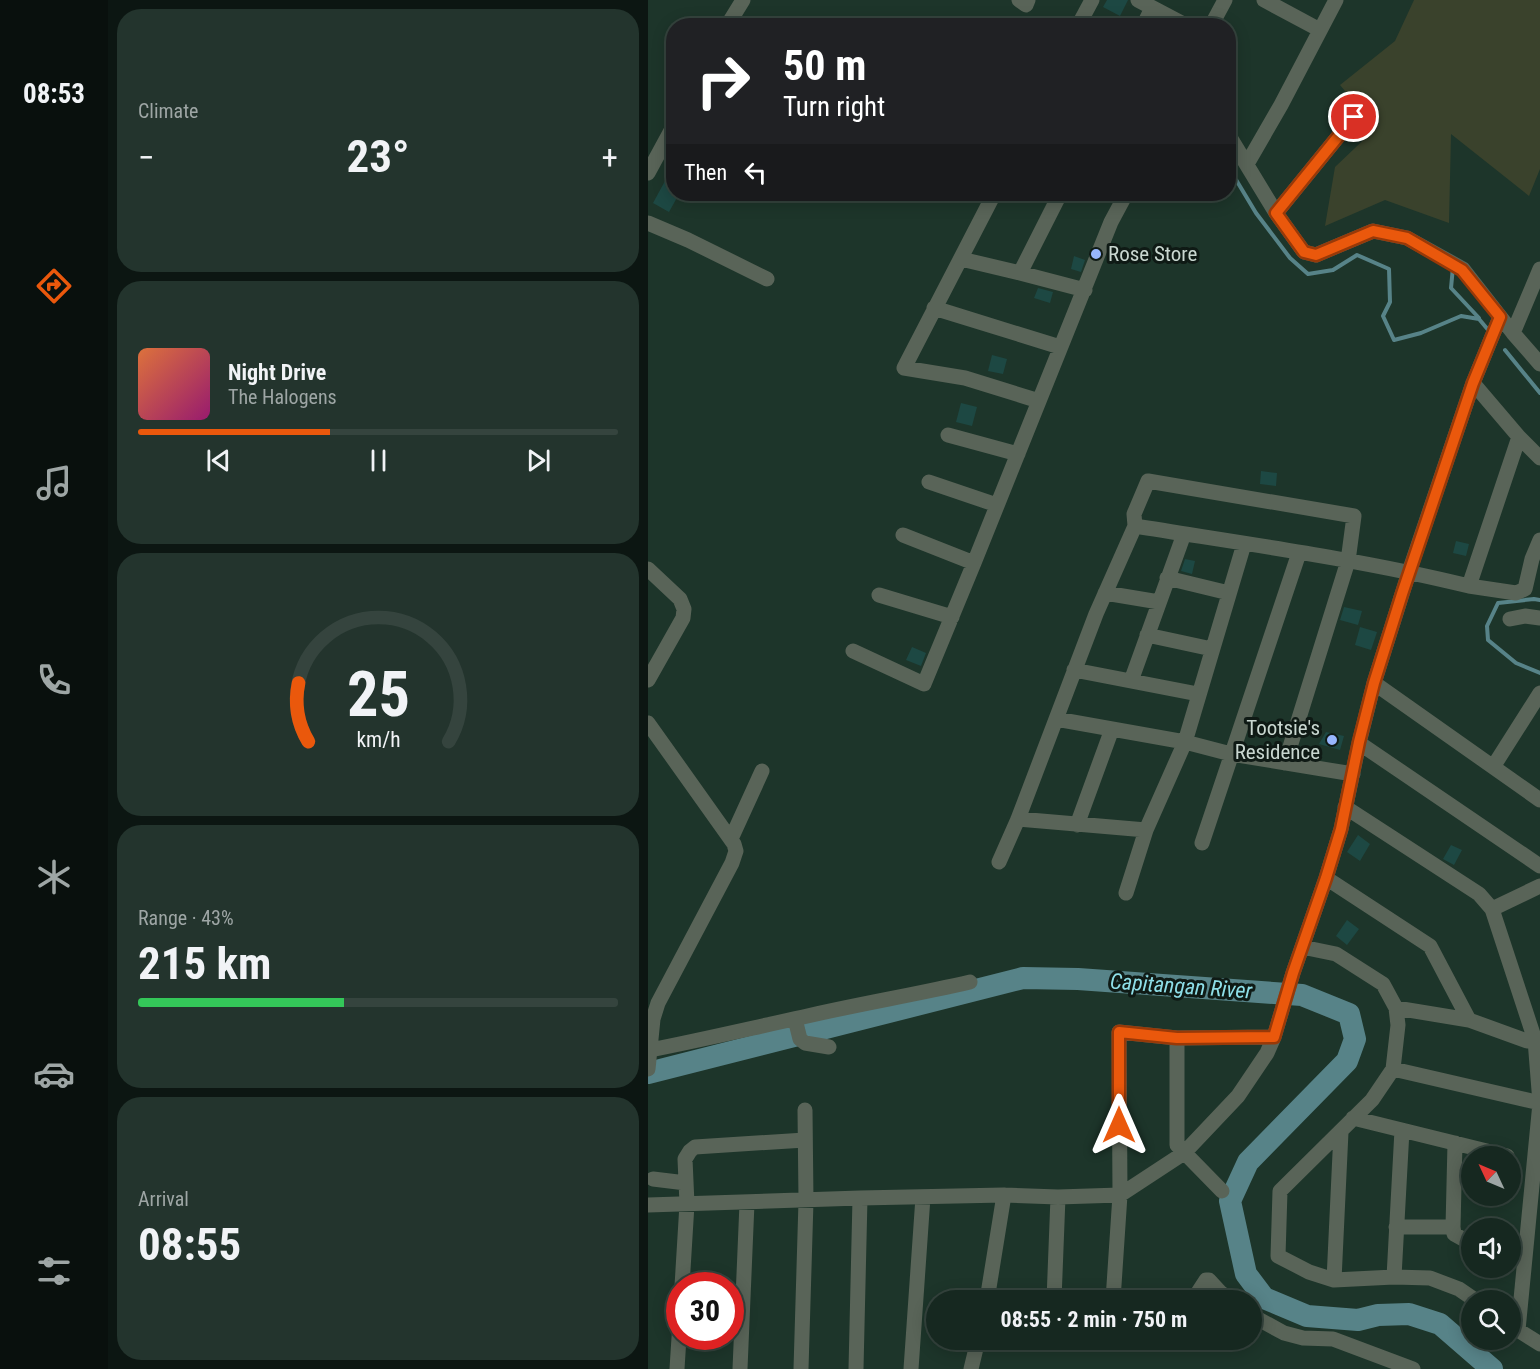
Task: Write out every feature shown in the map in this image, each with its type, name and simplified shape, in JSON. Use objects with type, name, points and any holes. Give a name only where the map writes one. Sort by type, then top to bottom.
[{"type":"street","points":[[732,18],[743,0]]},
{"type":"street","points":[[1019,0],[1026,5],[1028,0]]},
{"type":"street","points":[[1082,18],[1092,0]]},
{"type":"street","points":[[1138,0],[1171,18]]},
{"type":"street","points":[[1215,18],[1225,0]]},
{"type":"street","points":[[1264,0],[1291,6],[1320,30]]},
{"type":"street","points":[[1247,164],[1336,0]]},
{"type":"street","points":[[1147,18],[1152,8]]},
{"type":"street","points":[[1276,213],[1354,117]]},
{"type":"street","points":[[648,173],[666,140]]},
{"type":"street","points":[[1236,147],[1276,213],[1304,252],[1316,255],[1373,231],[1407,238],[1462,270],[1540,364]]},
{"type":"street","points":[[990,201],[904,368],[965,378],[1039,401]]},
{"type":"street","points":[[1020,273],[1056,201]]},
{"type":"street","points":[[853,651],[924,684],[1111,222],[1122,201]]},
{"type":"street","points":[[648,223],[767,279]]},
{"type":"street","points":[[961,259],[1085,290]]},
{"type":"street","points":[[1513,333],[1540,269]]},
{"type":"street","points":[[934,308],[1060,347]]},
{"type":"street","points":[[648,1205],[860,1198],[1120,1195],[1184,1153],[1238,1096],[1267,1053],[1274,1037],[1293,973],[1326,878],[1374,683],[1473,383],[1500,317]]},
{"type":"street","points":[[1473,383],[1540,458]]},
{"type":"street","points":[[948,435],[1018,454]]},
{"type":"street","points":[[1469,586],[1519,437]]},
{"type":"street","points":[[929,482],[997,505]]},
{"type":"street","points":[[999,862],[1018,819],[1105,593],[1135,526],[1134,514],[1148,482],[1354,516],[1348,561],[1285,763]]},
{"type":"street","points":[[1135,526],[1348,561],[1469,586],[1516,593],[1525,589],[1536,560],[1540,540]]},
{"type":"street","points":[[1131,681],[1184,534]]},
{"type":"street","points":[[903,535],[974,563]]},
{"type":"street","points":[[1126,893],[1146,830],[1185,742],[1244,544]]},
{"type":"street","points":[[1202,843],[1299,553]]},
{"type":"street","points":[[648,569],[680,599],[684,609],[683,618],[648,680]]},
{"type":"street","points":[[1167,578],[1229,593]]},
{"type":"street","points":[[1105,593],[1159,602]]},
{"type":"street","points":[[879,595],[952,618]]},
{"type":"street","points":[[1510,619],[1525,616],[1540,618]]},
{"type":"street","points":[[1148,635],[1212,649]]},
{"type":"street","points":[[1074,670],[1198,694]]},
{"type":"street","points":[[1374,683],[1540,800]]},
{"type":"street","points":[[1492,766],[1540,693]]},
{"type":"street","points":[[1056,719],[1185,742],[1231,754],[1353,774]]},
{"type":"street","points":[[648,723],[731,839],[736,851],[732,863],[658,1003],[653,1019],[649,1058],[720,1036],[797,1028],[970,982]]},
{"type":"street","points":[[1077,825],[1112,729]]},
{"type":"street","points":[[1359,742],[1540,866]]},
{"type":"street","points":[[731,839],[762,771]]},
{"type":"street","points":[[1345,807],[1479,894],[1492,909],[1537,1040],[1540,1103],[1537,1164],[1521,1249]]},
{"type":"street","points":[[1018,819],[1146,830]]},
{"type":"street","points":[[1326,878],[1430,946],[1469,1020]]},
{"type":"street","points":[[1492,909],[1540,886]]},
{"type":"street","points":[[1302,947],[1336,954],[1383,984],[1396,1008],[1398,1025],[1393,1069],[1372,1100],[1280,1191],[1278,1256],[1310,1272],[1334,1280],[1430,1278],[1461,1291]]},
{"type":"street","points":[[1396,1008],[1469,1020],[1527,1041],[1537,1040]]},
{"type":"street","points":[[797,1028],[805,1043],[829,1047]]},
{"type":"street","points":[[1114,1290],[1120,1195],[1119,1032],[1177,1038],[1274,1037]]},
{"type":"street","points":[[1177,1038],[1177,1145],[1222,1191]]},
{"type":"street","points":[[1393,1069],[1540,1103]]},
{"type":"street","points":[[801,1369],[806,1201],[805,1110]]},
{"type":"street","points":[[1353,1118],[1467,1146]]},
{"type":"street","points":[[1394,1277],[1402,1130]]},
{"type":"street","points":[[1334,1280],[1341,1132]]},
{"type":"street","points":[[683,1272],[687,1204],[685,1159],[690,1151],[695,1148],[805,1140]]},
{"type":"street","points":[[1455,1143],[1453,1227],[1454,1234],[1461,1238]]},
{"type":"street","points":[[1521,1160],[1537,1164]]},
{"type":"street","points":[[653,1179],[686,1183]]},
{"type":"street","points":[[989,1290],[1004,1195]]},
{"type":"street","points":[[911,1369],[923,1197]]},
{"type":"street","points":[[1054,1290],[1058,1197]]},
{"type":"street","points":[[856,1369],[860,1198]]},
{"type":"street","points":[[740,1369],[747,1203]]},
{"type":"street","points":[[1396,1227],[1453,1227]]},
{"type":"street","points":[[1199,1290],[1206,1280],[1209,1280],[1218,1290]]},
{"type":"street","points":[[1262,1321],[1284,1333],[1303,1338],[1333,1339],[1413,1369]]},
{"type":"street","points":[[1521,1332],[1540,1344]]},
{"type":"street","points":[[677,1369],[678,1350]]},
{"type":"street","points":[[971,1369],[976,1350]]},
{"type":"green space","points":[[1414,0],[1540,0],[1540,169],[1529,196],[1451,134],[1449,223],[1385,200],[1325,226],[1335,167],[1376,128],[1340,85],[1395,41]]},
{"type":"building","points":[[1107,0],[1128,0],[1120,16],[1103,7]]},
{"type":"building","points":[[666,181],[666,201],[675,201],[669,212],[653,203]]},
{"type":"building","points":[[1074,256],[1085,260],[1081,272],[1071,269]]},
{"type":"building","points":[[1038,288],[1053,292],[1050,303],[1034,298]]},
{"type":"building","points":[[992,355],[1007,359],[1003,374],[988,371]]},
{"type":"building","points":[[961,403],[977,407],[972,426],[956,422]]},
{"type":"building","points":[[1261,471],[1277,473],[1276,486],[1260,484]]},
{"type":"building","points":[[1456,541],[1469,544],[1466,556],[1453,553]]},
{"type":"building","points":[[1185,559],[1195,561],[1192,574],[1181,571]]},
{"type":"building","points":[[1344,607],[1362,611],[1358,625],[1340,620]]},
{"type":"building","points":[[1360,627],[1377,632],[1371,650],[1355,645]]},
{"type":"building","points":[[912,647],[926,653],[921,666],[906,660]]},
{"type":"building","name":"Tootsie's Residence","points":[[1326,732],[1344,736],[1340,750],[1319,744]]},
{"type":"building","points":[[1358,835],[1370,844],[1360,861],[1347,852]]},
{"type":"building","points":[[1451,845],[1462,850],[1454,865],[1443,859]]},
{"type":"building","points":[[1347,920],[1359,929],[1347,945],[1336,936]]},
{"type":"waterway","points":[[1236,180],[1256,213],[1290,258],[1308,274],[1333,270],[1357,255],[1389,269],[1390,302],[1383,316],[1394,340],[1421,333],[1461,316],[1479,319],[1489,331]]},
{"type":"waterway","points":[[1453,267],[1451,288],[1479,318]]},
{"type":"waterway","points":[[1505,350],[1540,393]]},
{"type":"waterway","points":[[1540,600],[1498,603],[1487,626],[1488,640],[1516,663],[1540,673]]},
{"type":"waterway","name":"Capitangan River","points":[[648,1073],[1023,978],[1078,979],[1302,995],[1349,1014],[1355,1039],[1347,1061],[1248,1162],[1230,1201],[1246,1274],[1264,1298],[1307,1316],[1358,1320],[1378,1315],[1409,1314],[1440,1324],[1492,1369]]},
{"type":"place","name":"Rose Store","points":[[1096,254]]},
{"type":"place","name":"Tootsie's Residence","points":[[1332,740]]},
{"type":"route","points":[[1119,1125],[1119,1032],[1177,1038],[1274,1037],[1341,829],[1374,683],[1473,383],[1500,317],[1462,270],[1407,238],[1373,231],[1316,255],[1304,252],[1276,213],[1354,117]]}]
